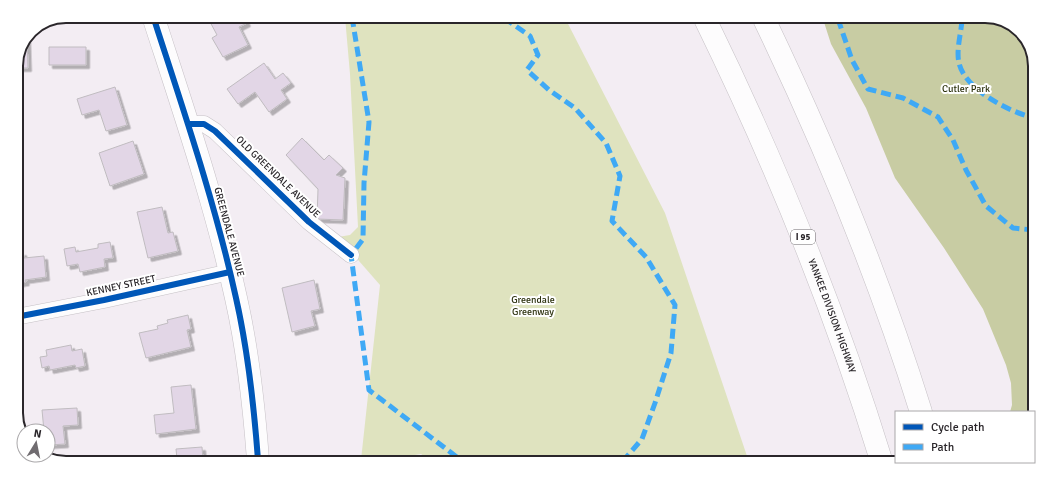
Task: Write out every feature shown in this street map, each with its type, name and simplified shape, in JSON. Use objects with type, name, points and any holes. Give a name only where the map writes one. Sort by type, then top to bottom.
[{"type":"main road","name":"GREENDALE AVENUE","points":[[155,23],[188,124],[230,272],[246,351],[258,456]]},
{"type":"main road","name":"YANKEE DIVISION HIGHWAY","points":[[707,23],[762,140],[805,243],[850,363],[880,456]]},
{"type":"main road","points":[[766,23],[808,114],[854,225],[888,316],[921,411]]},
{"type":"street","name":"OLD GREENDALE AVENUE","points":[[188,124],[204,124],[215,131],[309,222],[350,256]]},
{"type":"street","name":"KENNEY STREET","points":[[23,316],[230,272]]},
{"type":"green space","name":"Greendale Greenway","points":[[346,23],[568,23],[665,213],[747,456],[424,456],[421,454],[409,456],[361,456],[380,285],[338,237],[350,235],[358,227],[350,74]]},
{"type":"green space","name":"Cutler Park","points":[[824,23],[985,23],[1001,26],[1011,32],[1024,47],[1028,63],[1028,411],[1010,411],[1012,405],[1011,383],[1006,365],[983,309],[944,248],[895,178],[866,108],[831,44]]},
{"type":"building","points":[[211,23],[247,23],[239,27],[248,45],[223,57],[212,38],[217,35]]},
{"type":"building","points":[[27,47],[28,68],[23,68],[24,55]]},
{"type":"building","points":[[49,47],[86,47],[86,65],[49,65]]},
{"type":"building","points":[[264,63],[275,79],[283,73],[291,83],[281,90],[287,99],[269,112],[255,92],[238,104],[227,89]]},
{"type":"building","points":[[115,87],[127,125],[106,131],[99,110],[82,115],[77,99]]},
{"type":"building","points":[[302,138],[324,160],[329,155],[343,168],[336,175],[345,178],[343,220],[317,219],[318,189],[286,155]]},
{"type":"building","points":[[133,141],[144,174],[110,186],[99,153]]},
{"type":"building","points":[[162,207],[168,233],[173,232],[178,251],[148,258],[137,212]]},
{"type":"building","points":[[110,242],[113,258],[104,259],[105,267],[80,272],[78,264],[67,266],[64,249],[75,247],[76,252],[98,248],[98,244]]},
{"type":"building","points":[[23,252],[24,258],[44,256],[46,277],[25,280],[26,282],[23,283]]},
{"type":"building","points":[[314,280],[320,309],[311,311],[315,326],[292,332],[282,288]]},
{"type":"building","points":[[188,315],[191,329],[187,330],[191,347],[146,358],[139,333],[158,329],[157,326],[168,323],[167,320]]},
{"type":"building","points":[[71,345],[72,351],[82,349],[85,366],[76,368],[75,365],[50,370],[49,366],[42,368],[40,357],[47,356],[46,350]]},
{"type":"building","points":[[191,385],[196,429],[156,434],[154,415],[174,413],[171,387]]},
{"type":"building","points":[[77,408],[78,425],[63,426],[65,444],[56,445],[56,423],[43,423],[42,410]]},
{"type":"building","points":[[202,447],[203,456],[177,456],[176,449]]},
{"type":"marked path","points":[[353,23],[369,122],[364,183],[363,239],[351,255],[369,390],[455,456]]},
{"type":"marked path","points":[[511,23],[530,36],[538,55],[527,70],[549,90],[575,108],[606,143],[620,176],[612,221],[646,257],[675,305],[671,353],[642,439],[627,456]]},
{"type":"marked path","points":[[839,23],[852,60],[868,89],[903,98],[938,117],[953,140],[966,170],[986,206],[1013,228],[1028,230]]},
{"type":"marked path","points":[[962,23],[958,58],[963,73],[979,91],[1001,105],[1028,116]]},
{"type":"cycle path","points":[[155,23],[198,156],[228,262],[247,358],[258,456]]},
{"type":"cycle path","points":[[188,124],[204,124],[215,131],[309,222],[351,255]]},
{"type":"cycle path","points":[[23,316],[104,300],[230,272]]}]
